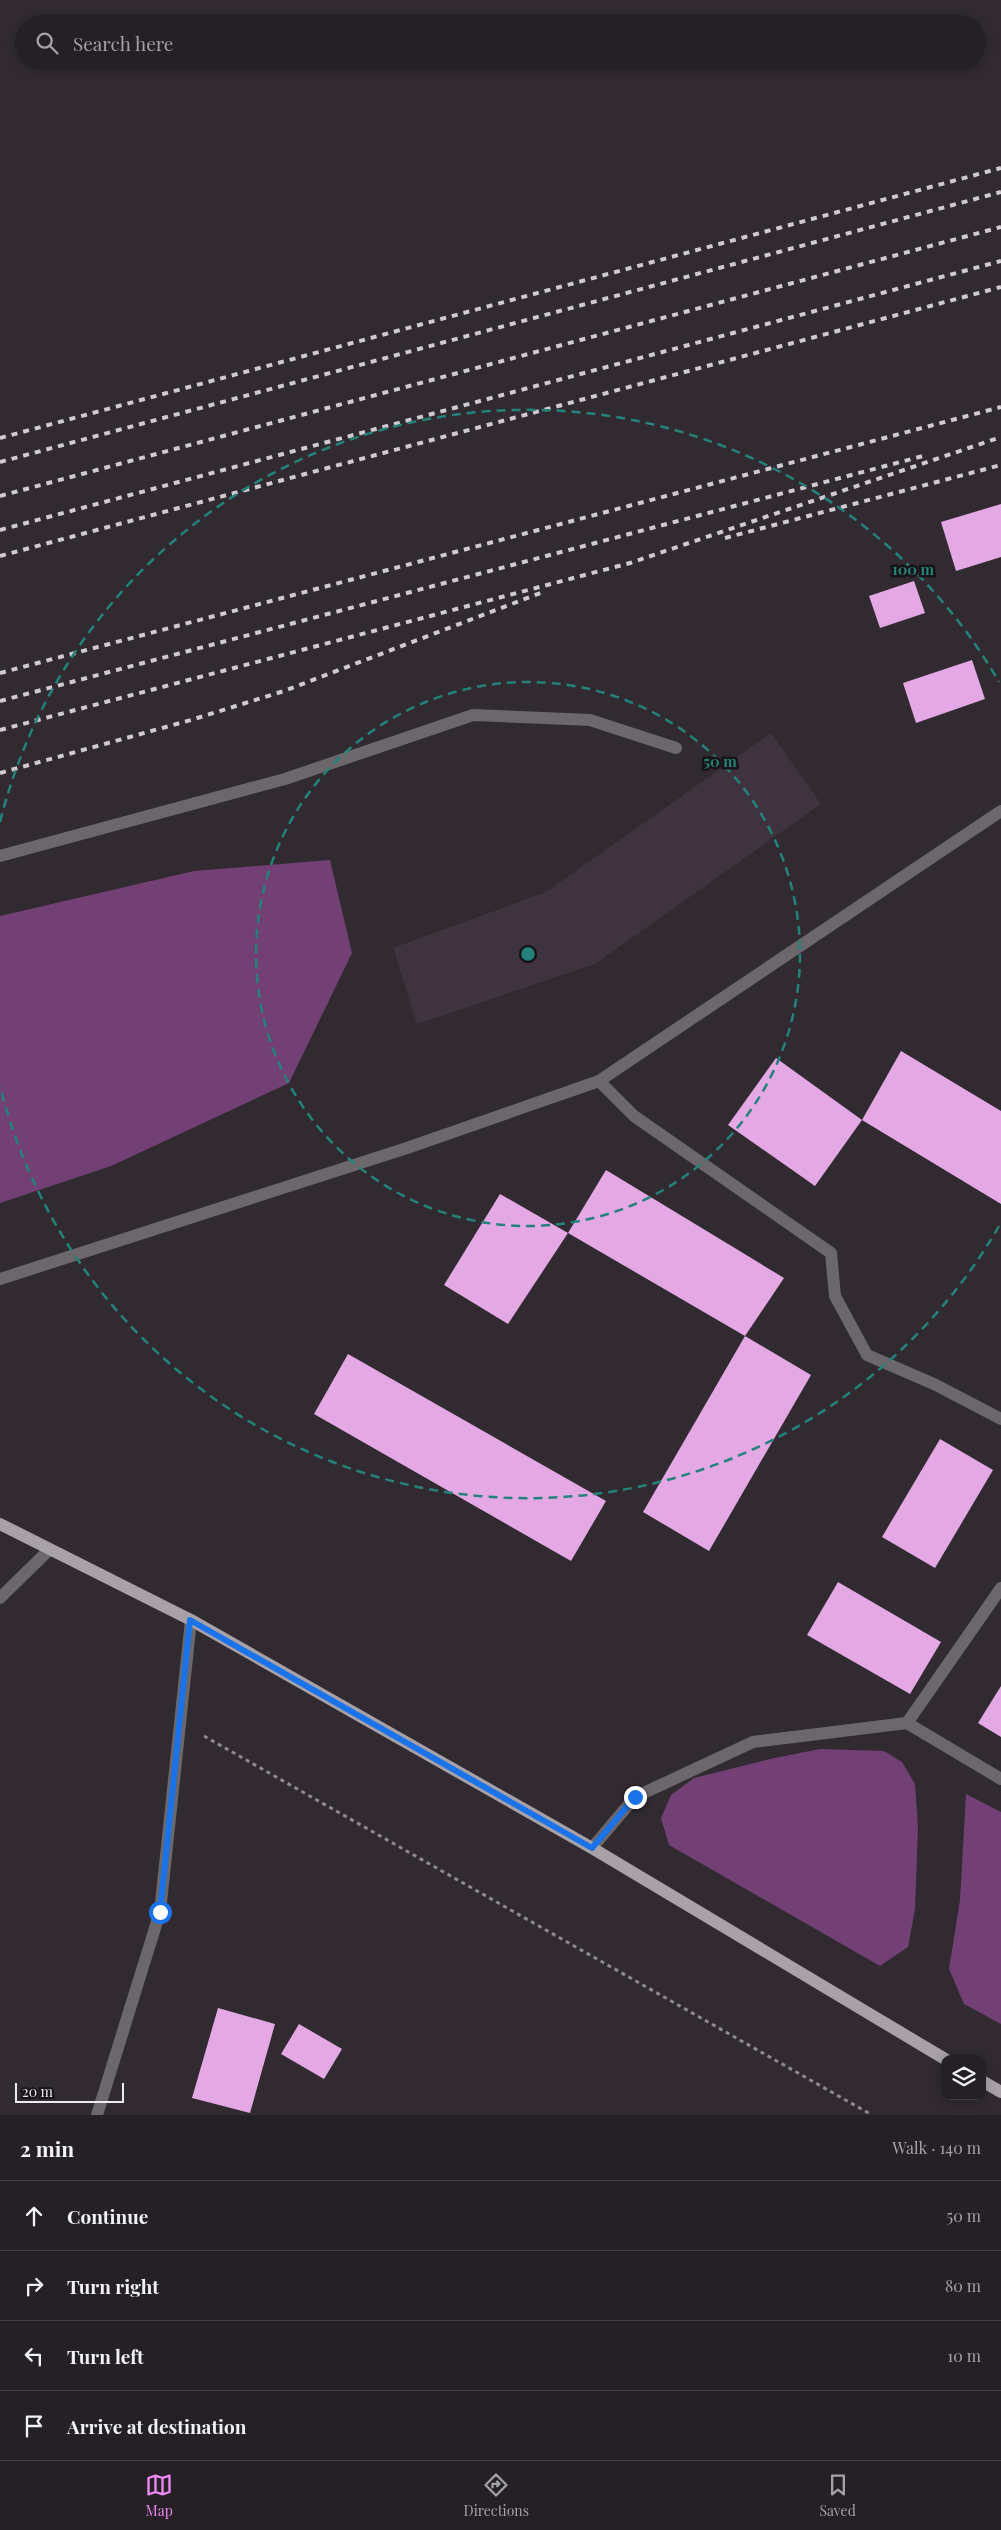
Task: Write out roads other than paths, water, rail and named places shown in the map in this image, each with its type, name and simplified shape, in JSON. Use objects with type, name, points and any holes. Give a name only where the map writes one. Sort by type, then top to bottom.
[{"type":"main road","points":[[0,1524],[48,1550],[190,1620],[592,1848],[941,2057]]},
{"type":"main road","points":[[986,2083],[1001,2092]]},
{"type":"street","points":[[0,856],[284,779],[473,715],[590,720],[676,748]]},
{"type":"street","points":[[0,1279],[407,1148],[599,1081],[1001,811]]},
{"type":"street","points":[[599,1081],[634,1116],[831,1253],[835,1296],[867,1355],[936,1385],[1001,1419]]},
{"type":"street","points":[[0,1598],[48,1550]]},
{"type":"street","points":[[906,1723],[1001,1588]]},
{"type":"street","points":[[97,2115],[160,1912],[190,1620]]},
{"type":"street","points":[[592,1848],[635,1797],[753,1742],[906,1723],[1001,1779]]},
{"type":"railway","points":[[0,438],[1001,168]]},
{"type":"railway","points":[[0,462],[1001,192]]},
{"type":"railway","points":[[0,496],[1001,227]]},
{"type":"railway","points":[[0,530],[1001,261]]},
{"type":"railway","points":[[0,556],[1001,287]]},
{"type":"railway","points":[[0,673],[1001,407]]},
{"type":"railway","points":[[0,730],[630,563],[1001,437]]},
{"type":"railway","points":[[0,701],[923,456]]},
{"type":"railway","points":[[725,538],[1001,465]]},
{"type":"railway","points":[[0,773],[191,720],[284,691],[543,592]]}]
